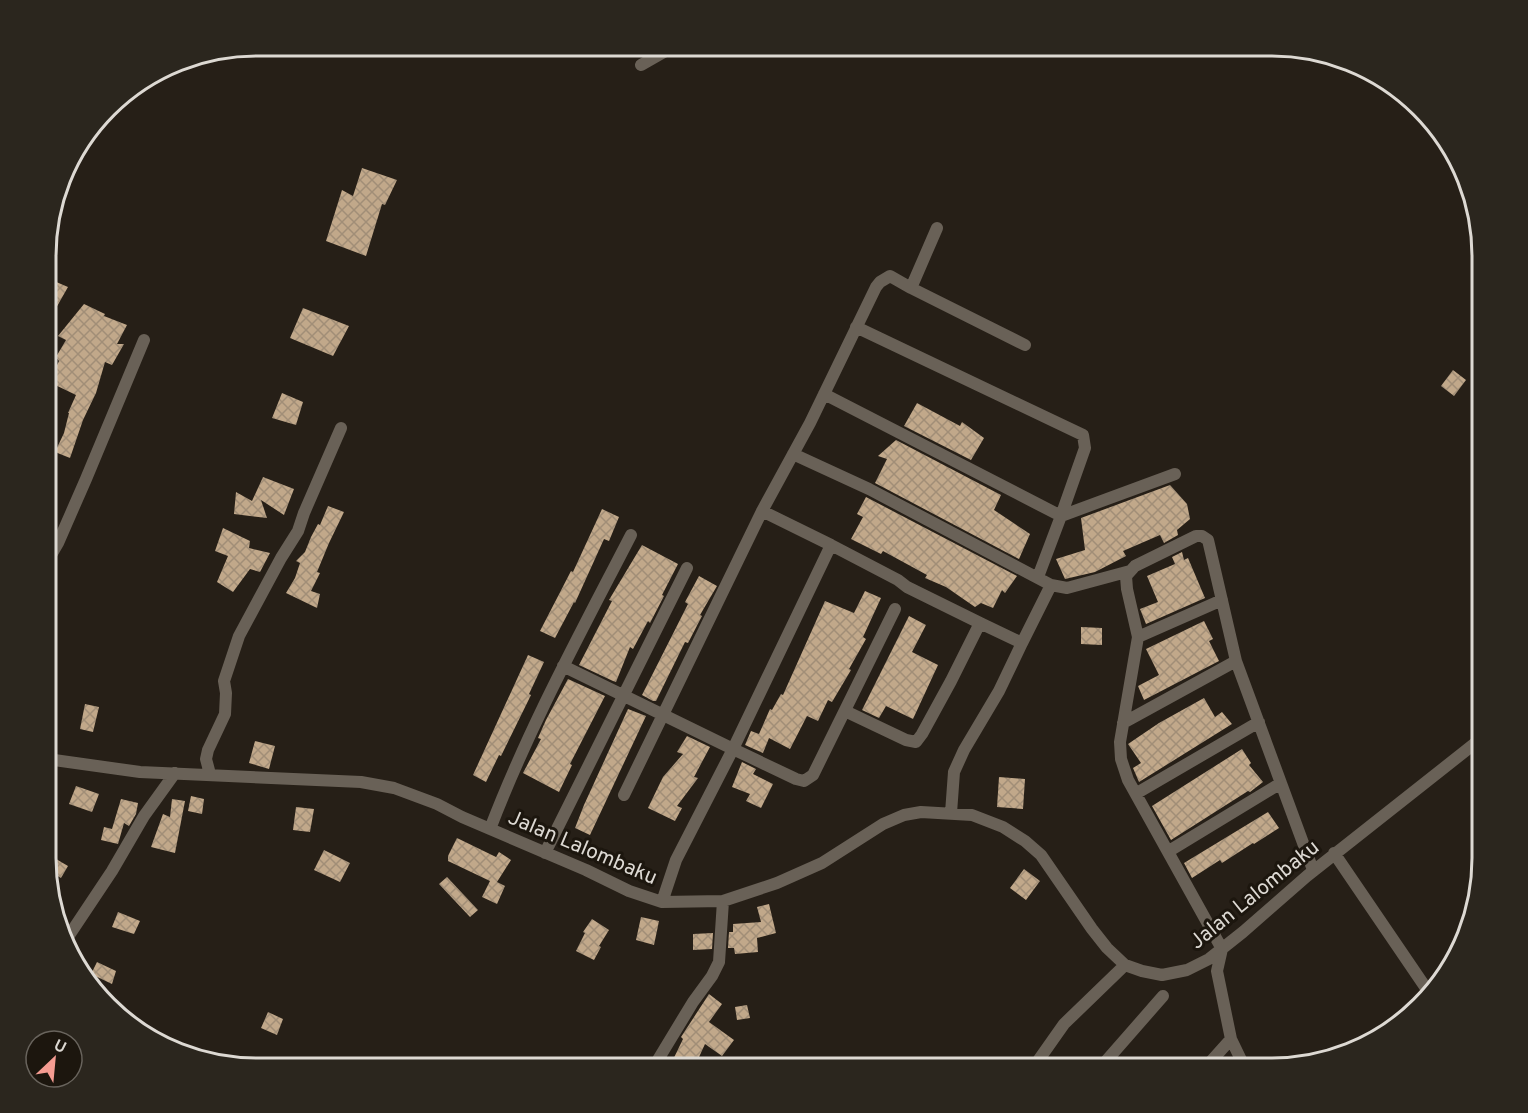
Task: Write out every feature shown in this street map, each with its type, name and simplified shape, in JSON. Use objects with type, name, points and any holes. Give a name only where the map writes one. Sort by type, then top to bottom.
[{"type":"street","points":[[641,65],[657,56]]},
{"type":"street","points":[[911,288],[936,228]]},
{"type":"street","points":[[624,795],[762,511],[880,282],[890,276],[1025,345]]},
{"type":"street","points":[[856,327],[1083,435],[1085,448],[1038,578]]},
{"type":"street","points":[[56,544],[144,340]]},
{"type":"street","points":[[824,394],[1061,516],[1175,474]]},
{"type":"street","points":[[210,774],[206,759],[225,714],[224,681],[239,636],[298,531],[341,428]]},
{"type":"street","points":[[793,454],[869,489],[1051,585],[1067,588],[1130,571],[1196,536],[1202,536],[1208,540],[1236,661],[1313,870]]},
{"type":"street","points":[[762,511],[898,580],[907,587],[1022,643]]},
{"type":"street","points":[[490,829],[507,786],[563,666],[631,535]]},
{"type":"street","points":[[662,902],[676,860],[733,749],[831,545]]},
{"type":"street","points":[[545,853],[687,568]]},
{"type":"street","points":[[1130,571],[1126,576],[1127,589],[1138,637],[1120,742],[1121,759],[1128,780],[1222,949],[1217,971],[1231,1039],[1240,1058]]},
{"type":"street","points":[[951,813],[954,772],[964,750],[999,691],[1051,585]]},
{"type":"street","points":[[1138,637],[1222,600]]},
{"type":"street","points":[[563,666],[796,779],[808,780],[817,770],[895,609]]},
{"type":"street","points":[[845,711],[906,740],[916,742],[980,623]]},
{"type":"street","points":[[1123,723],[1236,661]]},
{"type":"street","points":[[1137,794],[1259,722]]},
{"type":"street","name":"Jalan Lalombaku","points":[[56,760],[140,772],[361,782],[383,786],[437,804],[630,891],[662,902],[723,901],[777,883],[822,863],[883,824],[904,815],[921,812],[972,815],[1003,827],[1025,840],[1041,855],[1092,929],[1125,965],[1162,975],[1174,974],[1198,966],[1222,949],[1313,870],[1472,746]]},
{"type":"street","points":[[71,933],[112,871],[144,816],[175,773]]},
{"type":"street","points":[[1169,851],[1281,783]]},
{"type":"street","points":[[1335,853],[1425,986]]},
{"type":"street","points":[[659,1057],[719,962],[723,901]]},
{"type":"street","points":[[1042,1058],[1064,1024],[1125,965]]},
{"type":"street","points":[[1109,1058],[1163,996]]},
{"type":"street","points":[[1214,1058],[1231,1039]]},
{"type":"building","points":[[362,168],[397,180],[385,205],[382,204],[366,256],[326,241],[342,190],[353,196]]},
{"type":"building","points":[[56,282],[68,287],[56,308]]},
{"type":"building","points":[[84,304],[105,314],[104,316],[127,325],[117,344],[124,344],[112,365],[105,362],[96,393],[83,420],[70,458],[56,452],[76,395],[56,385],[56,367],[59,361],[56,357],[66,340],[58,336]]},
{"type":"building","points":[[303,308],[349,326],[333,356],[290,338]]},
{"type":"building","points":[[1453,370],[1466,380],[1454,396],[1441,386]]},
{"type":"building","points":[[282,393],[303,402],[296,425],[272,418]]},
{"type":"building","points":[[917,403],[960,426],[962,422],[984,438],[971,460],[904,426]]},
{"type":"building","points":[[896,440],[1001,495],[994,510],[1030,534],[1019,559],[875,483],[887,459],[878,456]]},
{"type":"building","points":[[263,477],[294,489],[284,515],[261,500],[267,518],[234,514],[236,492],[252,501]]},
{"type":"building","points":[[1170,485],[1187,504],[1190,519],[1177,530],[1178,535],[1164,543],[1160,535],[1123,551],[1126,556],[1095,572],[1065,579],[1056,559],[1085,550],[1081,518]]},
{"type":"building","points":[[866,497],[1017,576],[1005,593],[1002,590],[993,608],[981,603],[975,607],[946,587],[925,578],[927,575],[883,551],[881,554],[851,539],[863,517],[857,514]]},
{"type":"building","points":[[328,506],[344,512],[329,543],[317,572],[320,573],[311,591],[320,594],[317,608],[286,593],[295,578],[300,563],[296,561],[305,552]]},
{"type":"building","points":[[602,509],[619,517],[609,541],[604,539],[575,603],[555,638],[540,631],[571,571],[573,572]]},
{"type":"building","points":[[223,528],[250,541],[249,548],[270,553],[260,572],[250,569],[233,592],[217,582],[228,556],[215,551]]},
{"type":"building","points":[[642,545],[678,564],[650,623],[648,621],[633,649],[630,647],[616,682],[579,665],[612,601],[609,600]]},
{"type":"building","points":[[1182,552],[1184,560],[1188,558],[1205,598],[1146,624],[1140,609],[1158,602],[1147,576],[1175,564],[1172,557]]},
{"type":"building","points":[[699,576],[717,586],[700,615],[702,616],[688,643],[685,642],[656,701],[653,701],[642,695],[688,604],[685,602]]},
{"type":"building","points":[[865,591],[881,598],[863,637],[866,639],[849,669],[851,670],[832,702],[828,700],[818,721],[807,716],[790,749],[769,738],[763,753],[745,745],[751,731],[759,734],[770,709],[772,710],[781,694],[783,695],[825,601],[854,613]]},
{"type":"building","points":[[909,616],[926,625],[912,652],[938,665],[913,719],[886,706],[879,718],[862,710]]},
{"type":"building","points":[[1204,621],[1213,639],[1209,641],[1219,661],[1144,700],[1138,686],[1159,675],[1146,649]]},
{"type":"building","points":[[1081,627],[1102,628],[1102,645],[1081,644]]},
{"type":"building","points":[[528,655],[544,662],[529,694],[531,695],[486,782],[473,775]]},
{"type":"building","points":[[568,679],[605,696],[570,764],[572,765],[559,792],[523,773],[541,739],[538,738],[546,720]]},
{"type":"building","points":[[1204,698],[1215,717],[1222,712],[1232,724],[1139,782],[1133,768],[1141,763],[1128,744],[1159,723]]},
{"type":"building","points":[[85,704],[99,707],[93,732],[80,729]]},
{"type":"building","points":[[628,709],[646,716],[590,835],[575,828]]},
{"type":"building","points":[[687,736],[710,747],[694,777],[698,778],[677,806],[682,808],[675,821],[648,808],[663,777],[683,754],[677,752]]},
{"type":"building","points":[[255,741],[275,746],[269,769],[249,763]]},
{"type":"building","points":[[1242,749],[1251,763],[1249,765],[1263,782],[1171,840],[1152,806]]},
{"type":"building","points":[[742,762],[756,769],[753,774],[773,784],[761,808],[746,801],[750,794],[732,787]]},
{"type":"building","points":[[999,777],[1025,779],[1023,809],[997,807]]},
{"type":"building","points":[[76,786],[99,794],[92,812],[69,804]]},
{"type":"building","points":[[191,796],[204,799],[202,814],[188,811]]},
{"type":"building","points":[[121,799],[138,803],[136,814],[129,826],[124,823],[118,844],[101,840],[104,827],[112,829]]},
{"type":"building","points":[[172,799],[185,801],[175,853],[151,847],[163,814],[170,817]]},
{"type":"building","points":[[296,807],[314,809],[310,832],[293,830]]},
{"type":"building","points":[[1268,812],[1279,828],[1222,863],[1220,860],[1192,878],[1184,863]]},
{"type":"building","points":[[457,838],[496,857],[499,852],[511,860],[497,882],[505,886],[497,904],[482,897],[490,881],[448,861],[448,856]]},
{"type":"building","points":[[324,850],[350,863],[340,882],[314,870]]},
{"type":"building","points":[[56,859],[68,866],[61,878],[56,875]]},
{"type":"building","points":[[1024,869],[1040,881],[1026,900],[1010,888]]},
{"type":"building","points":[[447,877],[478,910],[470,917],[439,884]]},
{"type":"building","points":[[769,904],[776,933],[757,938],[758,952],[735,954],[734,948],[728,948],[729,932],[733,932],[733,924],[761,922],[757,907]]},
{"type":"building","points":[[118,912],[140,921],[134,934],[112,927]]},
{"type":"building","points":[[641,917],[659,921],[654,945],[636,940]]},
{"type":"building","points":[[592,919],[609,930],[594,960],[576,951],[585,933],[583,932]]},
{"type":"building","points":[[713,933],[712,949],[693,950],[693,934]]},
{"type":"building","points":[[97,962],[116,971],[112,984],[95,976],[92,972]]},
{"type":"building","points":[[709,994],[722,1004],[709,1022],[734,1040],[722,1056],[705,1044],[699,1057],[674,1057],[683,1039],[681,1037]]},
{"type":"building","points":[[747,1005],[750,1018],[737,1020],[735,1007]]},
{"type":"building","points":[[268,1012],[283,1019],[277,1035],[261,1028]]}]
